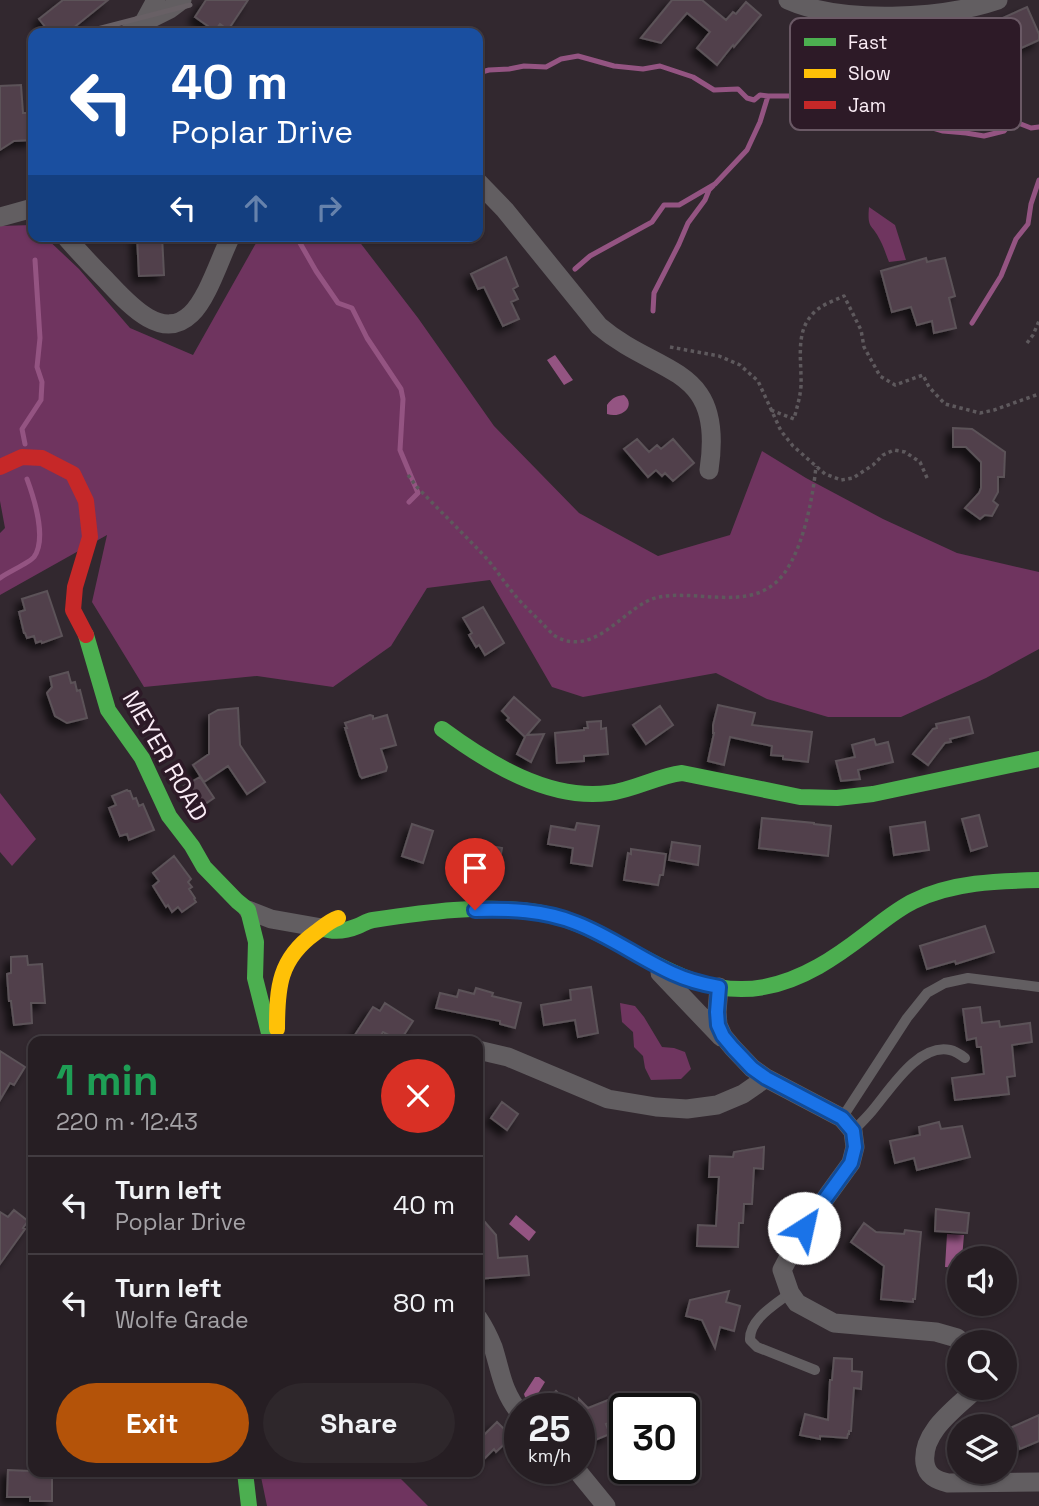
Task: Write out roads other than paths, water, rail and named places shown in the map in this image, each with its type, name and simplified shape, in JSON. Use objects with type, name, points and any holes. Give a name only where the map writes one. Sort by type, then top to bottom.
[{"type":"street","points":[[136,27],[156,0]]},
{"type":"street","points":[[136,27],[182,0]]},
{"type":"street","points":[[788,0],[831,12],[894,16],[956,12],[998,0]]},
{"type":"street","points":[[483,187],[505,210],[599,326],[616,339],[680,374],[694,388],[709,414],[712,449],[709,470]]},
{"type":"street","points":[[0,217],[28,209]]},
{"type":"street","points":[[70,242],[130,304],[148,318],[168,324],[184,320],[197,308],[228,242]]},
{"type":"street","name":"MEYER ROAD","points":[[0,467],[22,457],[42,458],[73,474],[86,501],[90,537],[75,587],[73,610],[84,630],[108,710],[142,758],[169,816],[204,867],[248,910]]},
{"type":"street","points":[[442,729],[475,752],[513,772],[554,788],[578,793],[611,792],[665,775],[682,773],[800,797],[850,797],[1039,759]]},
{"type":"street","points":[[248,910],[271,919],[336,932],[359,926],[368,920],[475,910],[536,912],[586,927],[685,978],[739,989],[785,982],[808,973],[845,950],[903,907],[933,893],[976,885],[1039,880]]},
{"type":"street","points":[[248,910],[256,942],[255,978],[270,1036]]},
{"type":"street","points":[[277,1036],[277,996],[282,973],[298,946],[323,928]]},
{"type":"street","points":[[647,960],[752,1068],[847,1124],[855,1147],[851,1163],[804,1228],[782,1270],[790,1293],[797,1303],[834,1323],[947,1335]]},
{"type":"street","points":[[719,987],[718,1025],[733,1048]]},
{"type":"street","points":[[483,1051],[508,1056],[608,1099],[656,1107],[687,1109],[718,1105],[743,1094],[766,1078]]},
{"type":"street","points":[[483,1328],[493,1347],[507,1393]]},
{"type":"street","points":[[965,1400],[928,1440],[924,1454],[926,1469],[934,1479],[948,1483],[1039,1482]]},
{"type":"street","points":[[246,1477],[249,1506]]},
{"type":"street","points":[[588,1484],[606,1506]]},
{"type":"lane","points":[[847,1124],[892,1040],[928,993],[945,983],[968,978],[1039,987]]},
{"type":"lane","points":[[847,1124],[871,1112],[893,1083],[923,1055],[938,1050],[951,1050],[965,1058]]},
{"type":"lane","points":[[790,1293],[757,1322],[750,1332],[750,1340],[757,1347],[815,1370]]},
{"type":"waterway","points":[[483,72],[524,66],[546,67],[561,59],[578,56],[614,66],[643,69],[660,66],[693,77],[714,90],[738,89],[747,98],[754,100],[760,95],[768,96]]},
{"type":"waterway","points":[[575,269],[590,256],[652,222],[664,205],[679,205],[715,184],[747,150],[768,96],[790,96]]},
{"type":"waterway","points":[[1021,124],[1031,128],[1039,127]]},
{"type":"waterway","points":[[940,130],[984,136],[1005,130]]},
{"type":"waterway","points":[[972,323],[1001,276],[1016,239],[1028,224],[1039,180]]},
{"type":"waterway","points":[[653,311],[654,293],[688,223],[713,186]]},
{"type":"waterway","points":[[299,242],[338,303],[352,308],[367,338],[401,389],[403,399],[400,450],[418,493],[409,502]]},
{"type":"waterway","points":[[25,444],[22,429],[41,400],[42,382],[37,367],[40,338],[35,260]]},
{"type":"waterway","points":[[0,578],[34,557],[38,549],[38,518],[27,479]]},
{"type":"railway","points":[[101,28],[190,5]]}]
